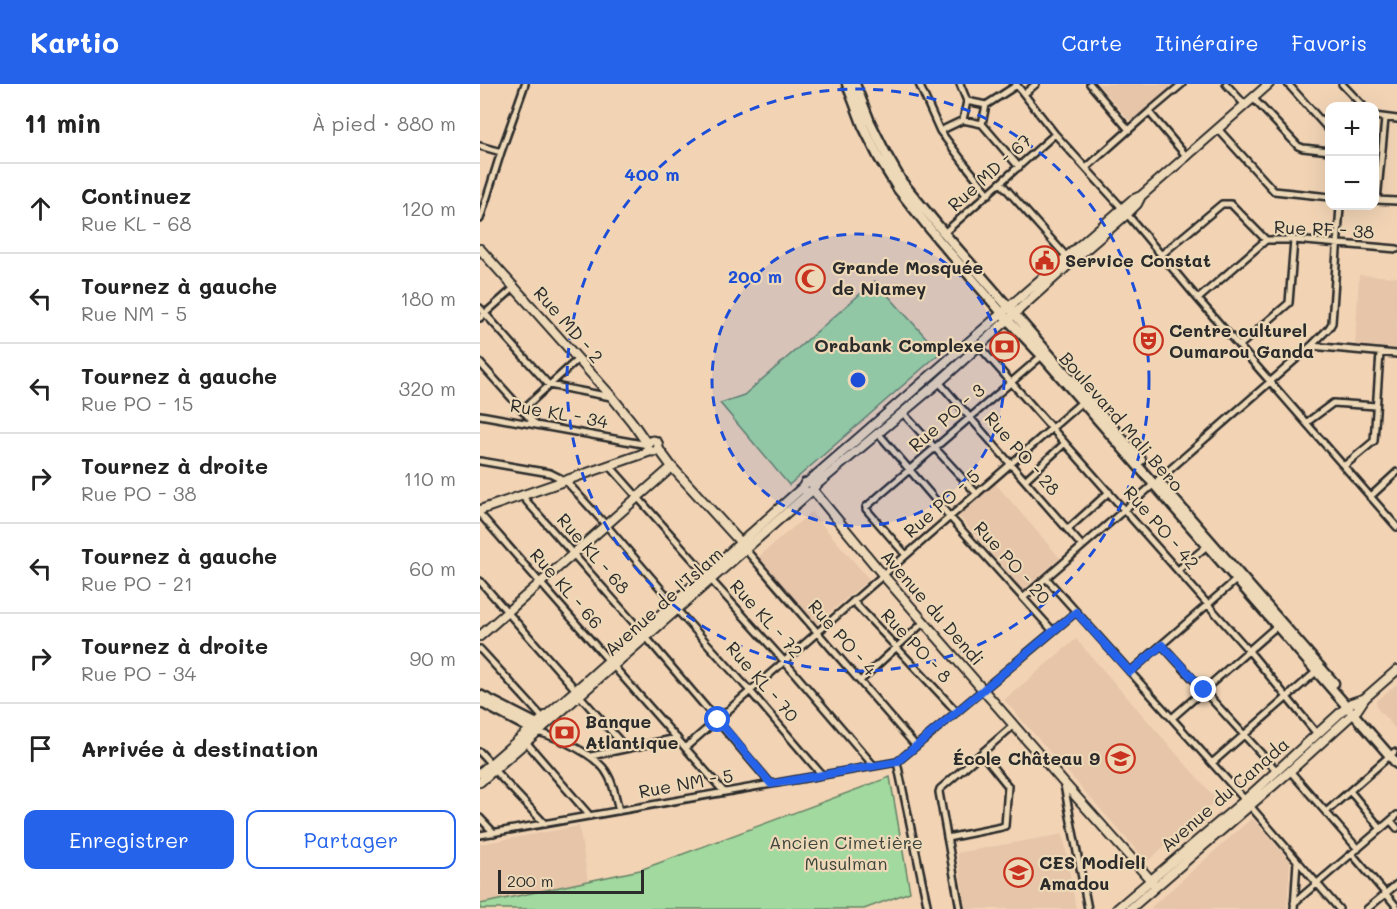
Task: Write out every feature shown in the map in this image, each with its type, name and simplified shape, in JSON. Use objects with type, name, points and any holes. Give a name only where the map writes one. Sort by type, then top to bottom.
[{"type":"main road","name":"Boulevard Mali Bero","points":[[847,84],[863,126],[898,189],[928,220],[1352,709]]},
{"type":"main road","name":"Boulevard Mali Bero","points":[[855,84],[870,122],[902,182],[928,220],[944,233],[1008,313]]},
{"type":"main road","name":"Boulevard Mali Bero","points":[[1156,482],[1236,580],[1279,624],[1317,671],[1394,755],[1397,764]]},
{"type":"main road","points":[[480,695],[540,727]]},
{"type":"main road","points":[[480,702],[540,727]]},
{"type":"street","points":[[480,219],[525,84]]},
{"type":"street","points":[[919,84],[940,131],[989,194]]},
{"type":"street","points":[[960,84],[967,101],[963,120]]},
{"type":"street","points":[[982,124],[986,105],[1016,84],[1055,134],[1125,211],[1397,527]]},
{"type":"street","points":[[1024,94],[1036,84]]},
{"type":"street","points":[[1090,84],[1129,130]]},
{"type":"street","points":[[1086,168],[1182,84]]},
{"type":"street","points":[[1226,84],[1245,105]]},
{"type":"street","points":[[1008,313],[1071,255],[1125,211],[1132,200],[1141,196],[1269,84]]},
{"type":"street","points":[[1288,84],[1325,126]]},
{"type":"street","points":[[1342,84],[1360,102]]},
{"type":"street","points":[[1253,98],[1300,148],[1325,151]]},
{"type":"street","points":[[967,101],[986,105]]},
{"type":"street","points":[[1149,111],[1187,157]]},
{"type":"street","points":[[1379,117],[1397,119]]},
{"type":"street","points":[[1379,173],[1385,119]]},
{"type":"street","points":[[940,131],[963,120],[982,124],[1019,167]]},
{"type":"street","points":[[1218,129],[1274,191],[1325,197]]},
{"type":"street","name":"Rue MD - 67","points":[[944,233],[1055,134]]},
{"type":"street","points":[[480,146],[501,152]]},
{"type":"street","points":[[1001,183],[1071,255]]},
{"type":"street","points":[[1379,200],[1397,201]]},
{"type":"street","points":[[1161,255],[1226,203],[1231,204],[1266,240]]},
{"type":"street","points":[[1023,598],[1271,382],[1329,328],[1332,322],[1340,210]]},
{"type":"street","name":"Rue RF - 38","points":[[1198,298],[1266,240],[1294,240],[1397,249]]},
{"type":"street","points":[[1239,346],[1289,303],[1294,240]]},
{"type":"street","name":"Rue MD - 2","points":[[480,249],[612,397],[651,447]]},
{"type":"street","points":[[482,316],[515,287]]},
{"type":"street","points":[[480,308],[482,316],[549,385],[612,397]]},
{"type":"street","name":"Avenue de l'Islam","points":[[809,488],[939,382],[979,346],[1008,313]]},
{"type":"street","name":"Avenue de l'Islam","points":[[540,727],[1008,313]]},
{"type":"street","name":"Rue PO - 42","points":[[979,346],[1249,651],[1317,734]]},
{"type":"street","points":[[1311,346],[1397,354]]},
{"type":"street","points":[[1344,466],[1374,441],[1380,353]]},
{"type":"street","name":"Rue PO - 3","points":[[906,555],[866,507],[1044,354]]},
{"type":"street","points":[[522,410],[578,359]]},
{"type":"street","points":[[480,363],[536,425]]},
{"type":"street","name":"Rue PO - 28","points":[[939,382],[1082,546]]},
{"type":"street","name":"Rue PO - 5","points":[[686,747],[1085,400]]},
{"type":"street","points":[[1306,423],[1333,403],[1376,406]]},
{"type":"street","points":[[902,412],[977,494]]},
{"type":"street","name":"Rue KL - 34","points":[[480,414],[651,447]]},
{"type":"street","name":"Rue MD - 2","points":[[632,422],[651,447],[743,546]]},
{"type":"street","points":[[632,442],[638,431]]},
{"type":"street","name":"Rue PO - 20","points":[[878,433],[1053,631]]},
{"type":"street","points":[[1025,480],[1065,443]]},
{"type":"street","points":[[480,512],[639,455],[651,447]]},
{"type":"street","points":[[480,461],[550,473],[566,481]]},
{"type":"street","name":"Rue KL - 72","points":[[610,466],[784,661],[874,766]]},
{"type":"street","points":[[480,636],[672,467]]},
{"type":"street","points":[[1370,497],[1397,472]]},
{"type":"street","name":"Rue KL - 70","points":[[566,481],[822,775]]},
{"type":"street","name":"Avenue du Dendi","points":[[809,488],[1064,783],[1088,909]]},
{"type":"street","points":[[1068,529],[1109,492]]},
{"type":"street","name":"Rue KL - 68","points":[[522,496],[644,634],[771,784]]},
{"type":"street","name":"Rue KL - 66","points":[[480,512],[724,792]]},
{"type":"street","name":"Rue PO - 4","points":[[743,546],[916,746]]},
{"type":"street","points":[[1178,570],[1207,546]]},
{"type":"street","points":[[1046,578],[1339,909]]},
{"type":"street","points":[[1130,672],[1236,580]]},
{"type":"street","points":[[480,581],[626,748]]},
{"type":"street","name":"Rue PO - 8","points":[[853,601],[957,712]]},
{"type":"street","points":[[928,909],[897,762],[1076,612]]},
{"type":"street","points":[[860,681],[924,622]]},
{"type":"street","points":[[1172,718],[1279,624]]},
{"type":"street","points":[[1162,645],[1276,770]]},
{"type":"street","points":[[480,649],[540,727],[591,756],[608,774],[619,811]]},
{"type":"street","points":[[1352,709],[1397,670]]},
{"type":"street","points":[[1212,763],[1317,671]]},
{"type":"street","name":"Avenue du Canada","points":[[1247,803],[1276,770],[1317,734],[1352,709]]},
{"type":"street","name":"Avenue du Canada","points":[[1117,909],[1154,883],[1247,803],[1290,771],[1352,709]]},
{"type":"street","points":[[960,909],[939,794],[940,789],[1014,725]]},
{"type":"street","points":[[480,782],[492,767],[540,727]]},
{"type":"street","points":[[591,756],[677,738]]},
{"type":"street","points":[[523,740],[590,816]]},
{"type":"street","points":[[480,752],[545,824]]},
{"type":"street","points":[[947,838],[1002,827],[1006,823],[1008,786],[982,754]]},
{"type":"street","points":[[1326,812],[1394,755]]},
{"type":"street","name":"Rue NM - 5","points":[[480,835],[897,762]]},
{"type":"street","points":[[480,773],[492,767]]},
{"type":"street","points":[[1290,771],[1358,849]]},
{"type":"street","points":[[1064,783],[1154,883]]},
{"type":"street","points":[[1350,791],[1381,829]]},
{"type":"street","points":[[1294,906],[1397,815]]},
{"type":"street","points":[[480,818],[494,833]]},
{"type":"street","points":[[1391,820],[1397,828]]},
{"type":"street","points":[[1352,854],[1397,907]]},
{"type":"street","points":[[1294,906],[1297,861]]},
{"type":"street","name":"Avenue du Canada","points":[[1130,909],[1154,883]]},
{"type":"street","points":[[1367,909],[1397,884]]},
{"type":"shaded area","points":[[1098,84],[1177,84],[1131,122]]},
{"type":"shaded area","points":[[1359,275],[1397,277],[1397,348],[1355,345]]},
{"type":"shaded area","points":[[994,482],[1060,558],[1023,590],[957,514]]},
{"type":"shaded area","points":[[811,512],[869,579],[814,626],[756,559]]},
{"type":"shaded area","points":[[1076,639],[1217,800],[1147,862],[1004,700]]},
{"type":"shaded area","points":[[1397,684],[1397,731],[1377,708],[1376,701]]},
{"type":"shaded area","points":[[1252,818],[1290,861],[1287,909],[1149,909]]},
{"type":"shaded area","points":[[579,826],[588,881],[480,904],[480,844]]},
{"type":"shaded area","points":[[1063,834],[1076,909],[966,909],[957,853]]},
{"type":"green space","points":[[875,281],[940,353],[789,485],[720,403],[744,395]]},
{"type":"green space","name":"Ancien Cimetière Musulman","points":[[890,777],[910,892],[864,909],[480,909],[480,904],[640,870]]},
{"type":"place","name":"Service Constat","points":[[1044,261]]},
{"type":"place","name":"Grande Mosquée de Niamey","points":[[811,278]]},
{"type":"place","name":"Centre culturel Oumarou Ganda","points":[[1148,341]]},
{"type":"place","name":"Orabank Complexe","points":[[1005,346]]},
{"type":"place","name":"Banque Atlantique","points":[[564,732]]},
{"type":"place","name":"École Château 9","points":[[1121,759]]},
{"type":"place","name":"CES Modieli Amadou","points":[[1018,873]]},
{"type":"route","points":[[718,720],[771,784],[897,762],[1076,612],[1130,672],[1162,645],[1204,690]]}]
